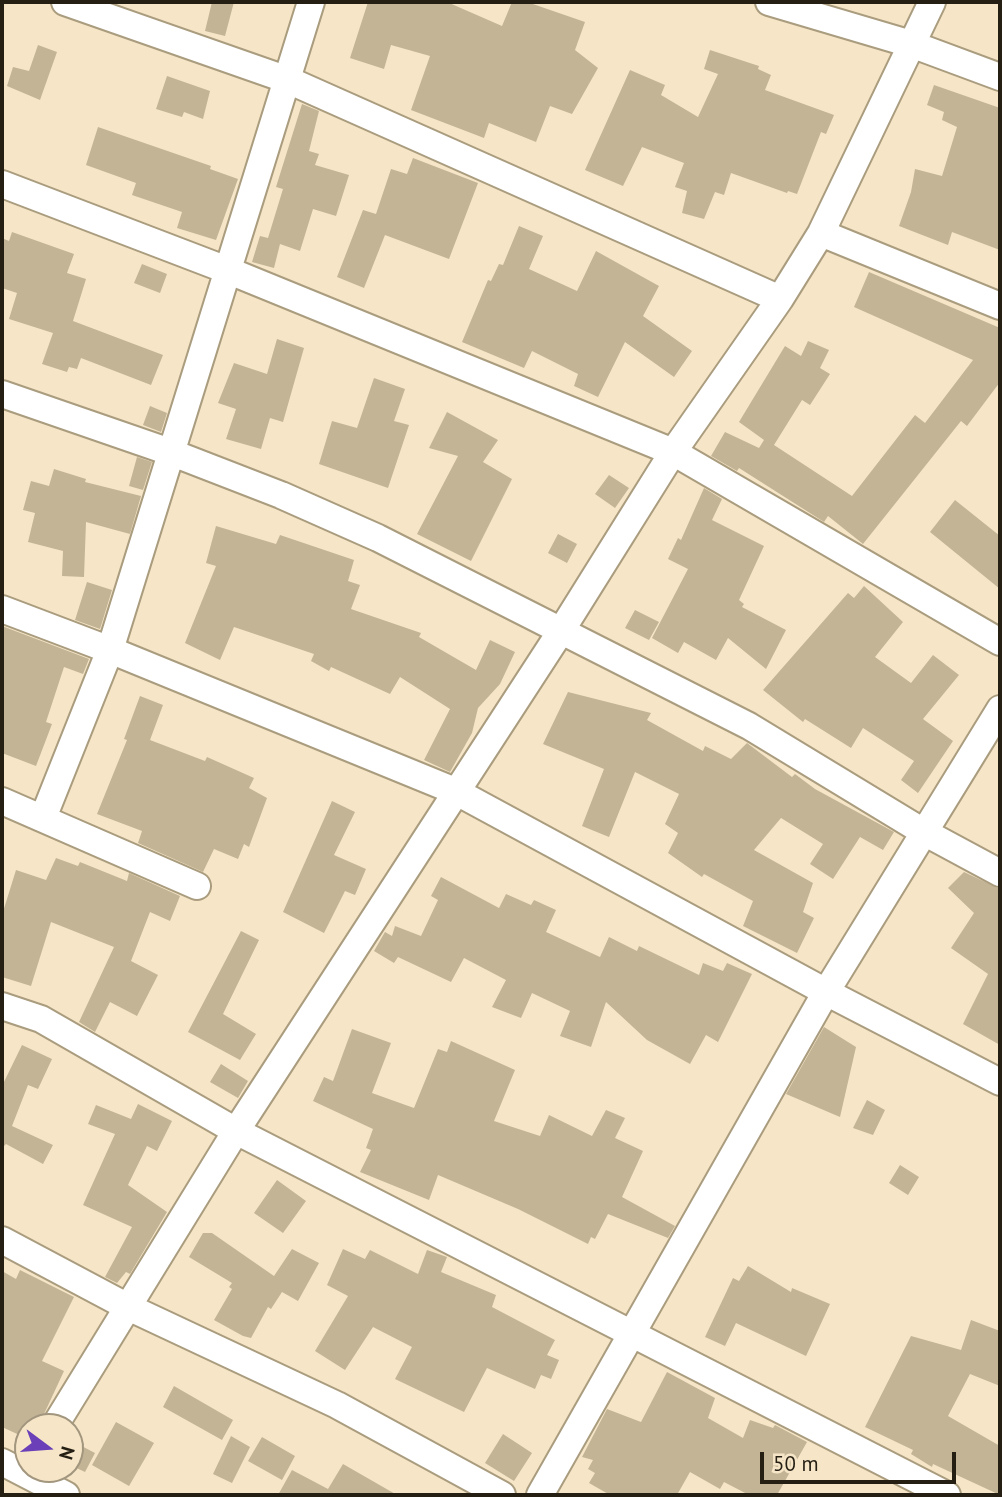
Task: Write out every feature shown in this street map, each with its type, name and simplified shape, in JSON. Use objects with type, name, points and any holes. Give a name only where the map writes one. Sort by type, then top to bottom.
[{"type":"street","points":[[65,2],[288,80],[780,299]]},
{"type":"street","points":[[43,818],[110,650],[311,2]]},
{"type":"street","points":[[769,2],[911,44],[1000,76]]},
{"type":"street","points":[[63,1413],[236,1131],[561,631],[673,452],[780,299],[821,233],[932,2]]},
{"type":"street","points":[[2,184],[227,270],[673,452],[1000,642]]},
{"type":"street","points":[[821,233],[1000,306]]},
{"type":"street","points":[[2,394],[170,452],[281,495],[378,538],[749,726],[922,831],[1000,873]]},
{"type":"street","points":[[2,609],[110,650],[455,792],[826,992],[1000,1082]]},
{"type":"street","points":[[540,1495],[633,1337],[826,992],[922,831],[1000,709]]},
{"type":"street","points":[[2,801],[197,886]]},
{"type":"street","points":[[2,1006],[41,1019],[236,1131],[633,1337],[947,1495]]},
{"type":"street","points":[[2,1240],[128,1307],[337,1405],[502,1495]]},
{"type":"street","points":[[34,1483],[66,1495]]},
{"type":"building","points":[[212,2],[234,2],[225,36],[205,31]]},
{"type":"building","points":[[368,2],[447,2],[502,26],[512,2],[527,2],[585,22],[575,50],[598,68],[572,114],[550,106],[536,142],[489,123],[484,138],[411,110],[430,56],[391,45],[384,69],[350,58]]},
{"type":"building","points":[[38,45],[57,52],[40,100],[7,86],[13,67],[29,71]]},
{"type":"building","points":[[710,50],[759,66],[758,69],[771,75],[765,90],[834,115],[826,134],[821,132],[797,194],[731,173],[724,195],[715,192],[704,219],[682,213],[687,191],[675,187],[684,163],[642,147],[623,186],[585,170],[630,70],[665,85],[661,95],[698,117],[718,74],[704,69]]},
{"type":"building","points":[[167,76],[210,91],[203,119],[184,112],[182,117],[156,109]]},
{"type":"building","points":[[934,85],[1000,108],[1000,250],[952,232],[948,245],[899,226],[911,192],[915,169],[942,176],[957,127],[942,120],[944,112],[927,105]]},
{"type":"building","points":[[302,104],[319,111],[309,151],[319,154],[315,165],[349,175],[336,216],[313,209],[300,251],[280,244],[274,268],[252,262],[260,236],[268,238],[283,189],[276,187]]},
{"type":"building","points":[[98,127],[211,166],[210,169],[238,179],[216,240],[177,228],[182,212],[132,195],[136,183],[86,165]]},
{"type":"building","points":[[413,158],[478,183],[449,259],[385,235],[364,288],[337,277],[363,210],[376,214],[391,169],[407,174]]},
{"type":"building","points":[[519,226],[543,236],[529,269],[577,291],[596,251],[659,286],[643,316],[692,351],[674,377],[625,342],[598,397],[574,386],[578,374],[532,351],[524,368],[462,342],[488,280],[491,281],[499,264],[503,265]]},
{"type":"building","points":[[12,232],[74,254],[67,273],[86,279],[73,321],[163,355],[151,385],[81,358],[77,369],[69,367],[67,372],[42,364],[53,333],[9,319],[17,293],[2,288],[2,238],[9,241]]},
{"type":"building","points":[[142,264],[167,274],[160,293],[134,283]]},
{"type":"building","points":[[869,272],[1000,328],[1000,382],[967,426],[961,421],[863,544],[828,516],[824,522],[739,468],[737,471],[711,456],[725,432],[759,448],[764,440],[739,422],[785,346],[801,356],[808,341],[829,350],[820,368],[830,374],[810,405],[802,400],[774,445],[852,496],[915,415],[925,423],[973,360],[854,307]]},
{"type":"building","points":[[277,339],[304,348],[283,422],[270,418],[261,449],[226,439],[236,409],[218,403],[234,363],[267,374]]},
{"type":"building","points":[[374,378],[405,389],[394,421],[409,425],[388,488],[319,464],[332,421],[357,428]]},
{"type":"building","points":[[150,406],[167,413],[161,432],[143,425]]},
{"type":"building","points":[[447,412],[498,440],[483,462],[512,479],[471,561],[417,534],[458,456],[429,448]]},
{"type":"building","points":[[137,457],[152,462],[143,490],[129,486]]},
{"type":"building","points":[[54,469],[86,479],[85,482],[141,496],[130,534],[86,522],[84,577],[62,576],[63,551],[28,542],[35,513],[23,510],[31,481],[49,486]]},
{"type":"building","points":[[609,475],[629,488],[615,508],[595,494]]},
{"type":"building","points":[[704,488],[722,499],[712,520],[764,546],[739,600],[744,604],[742,607],[786,630],[766,669],[728,638],[716,660],[684,642],[678,653],[652,638],[688,569],[668,559],[678,538],[681,540]]},
{"type":"building","points":[[955,500],[1000,536],[1000,589],[930,532]]},
{"type":"building","points":[[216,526],[276,544],[280,535],[354,560],[348,581],[360,585],[351,609],[421,633],[419,637],[476,670],[490,640],[515,652],[500,684],[478,708],[472,733],[450,772],[424,760],[450,709],[400,677],[390,694],[331,667],[329,671],[311,661],[314,654],[234,627],[220,660],[185,643],[216,566],[206,563]]},
{"type":"building","points":[[558,534],[577,544],[567,563],[548,553]]},
{"type":"building","points":[[87,582],[112,590],[100,629],[75,620]]},
{"type":"building","points":[[864,586],[903,622],[875,657],[911,683],[933,655],[959,675],[923,719],[953,741],[918,793],[901,780],[914,761],[863,728],[851,748],[805,719],[803,722],[763,690],[848,593],[854,598]]},
{"type":"building","points":[[635,610],[659,622],[649,640],[625,628]]},
{"type":"building","points":[[2,626],[89,659],[83,674],[64,667],[46,722],[52,724],[36,766],[2,753]]},
{"type":"building","points":[[568,692],[651,713],[647,720],[703,751],[705,746],[731,759],[747,743],[792,777],[795,774],[815,789],[894,832],[883,850],[860,837],[833,879],[810,864],[823,844],[781,818],[754,850],[813,883],[803,912],[814,918],[797,953],[743,926],[753,901],[704,874],[702,877],[668,853],[678,833],[665,824],[679,794],[635,772],[609,837],[582,826],[604,769],[543,744]]},
{"type":"building","points":[[140,696],[163,705],[150,740],[205,761],[207,757],[254,778],[249,788],[267,798],[249,847],[244,844],[238,859],[214,849],[203,872],[138,843],[142,831],[97,814],[127,740],[124,739]]},
{"type":"building","points":[[332,801],[355,812],[334,855],[366,869],[355,895],[345,891],[324,933],[283,912]]},
{"type":"building","points":[[56,858],[78,866],[80,862],[127,881],[129,873],[180,896],[170,921],[150,912],[131,961],[158,975],[137,1016],[110,1002],[95,1032],[79,1022],[114,947],[51,922],[31,986],[2,977],[2,915],[16,870],[46,880]]},
{"type":"building","points":[[964,872],[1000,889],[1000,1045],[963,1024],[988,974],[951,948],[974,913],[948,888]]},
{"type":"building","points":[[441,877],[499,908],[506,894],[531,905],[534,900],[556,910],[546,932],[600,957],[609,937],[637,951],[639,946],[699,975],[703,963],[723,971],[727,963],[752,974],[718,1042],[706,1035],[690,1064],[647,1040],[606,1002],[591,1047],[560,1036],[570,1011],[532,993],[521,1018],[492,1007],[506,980],[464,958],[451,982],[398,957],[394,963],[374,951],[385,932],[392,936],[395,926],[421,936],[438,900],[431,896]]},
{"type":"building","points":[[241,931],[259,940],[223,1014],[256,1034],[240,1060],[188,1032]]},
{"type":"building","points":[[824,1027],[856,1047],[840,1117],[786,1094]]},
{"type":"building","points":[[352,1029],[391,1043],[372,1093],[414,1108],[438,1049],[447,1052],[451,1041],[515,1070],[494,1121],[540,1136],[549,1115],[592,1136],[606,1110],[625,1118],[615,1138],[643,1151],[622,1197],[675,1226],[668,1238],[608,1214],[595,1239],[591,1237],[588,1244],[518,1209],[438,1175],[429,1200],[360,1172],[371,1150],[366,1148],[373,1129],[313,1101],[324,1077],[333,1081]]},
{"type":"building","points":[[22,1045],[52,1059],[38,1089],[28,1085],[12,1126],[53,1145],[43,1164],[6,1144],[2,1148],[2,1086]]},
{"type":"building","points":[[221,1064],[248,1081],[238,1098],[210,1082]]},
{"type":"building","points":[[867,1100],[885,1110],[873,1135],[853,1128]]},
{"type":"building","points":[[138,1104],[172,1121],[157,1151],[147,1146],[128,1185],[167,1212],[130,1274],[126,1272],[117,1283],[105,1277],[132,1227],[83,1205],[115,1134],[88,1124],[96,1105],[131,1119]]},
{"type":"building","points":[[900,1165],[919,1177],[908,1195],[889,1183]]},
{"type":"building","points":[[277,1180],[306,1201],[283,1233],[254,1213]]},
{"type":"building","points":[[203,1233],[212,1233],[274,1276],[292,1249],[319,1263],[298,1301],[282,1292],[271,1309],[268,1307],[251,1338],[243,1336],[214,1320],[232,1289],[229,1287],[232,1283],[189,1257]]},
{"type":"building","points":[[343,1249],[365,1259],[370,1250],[418,1274],[427,1250],[447,1257],[441,1272],[496,1295],[492,1307],[555,1340],[547,1355],[559,1360],[551,1379],[541,1375],[535,1389],[487,1368],[464,1412],[395,1379],[412,1347],[373,1327],[345,1370],[315,1351],[348,1296],[327,1285]]},
{"type":"building","points":[[748,1266],[791,1292],[792,1288],[830,1304],[806,1356],[736,1323],[725,1346],[705,1337],[733,1278],[739,1281]]},
{"type":"building","points":[[20,1270],[74,1297],[42,1361],[64,1371],[44,1413],[14,1413],[14,1433],[2,1427],[2,1271],[16,1279]]},
{"type":"building","points":[[971,1320],[1000,1331],[1000,1386],[970,1374],[948,1416],[1000,1446],[1000,1495],[933,1464],[932,1467],[911,1454],[913,1450],[865,1427],[911,1336],[961,1350]]},
{"type":"building","points":[[667,1372],[715,1398],[708,1418],[743,1438],[750,1420],[773,1428],[775,1425],[807,1442],[777,1495],[749,1495],[724,1482],[720,1489],[690,1472],[677,1495],[610,1495],[589,1483],[595,1473],[588,1469],[593,1460],[582,1457],[607,1409],[641,1422]]},
{"type":"building","points":[[174,1386],[233,1420],[222,1440],[163,1407]]},
{"type":"building","points":[[116,1422],[154,1443],[129,1486],[92,1465]]},
{"type":"building","points":[[503,1434],[532,1453],[514,1481],[485,1463]]},
{"type":"building","points":[[231,1436],[250,1447],[232,1483],[213,1474]]},
{"type":"building","points":[[262,1437],[295,1456],[282,1480],[248,1461]]},
{"type":"building","points":[[84,1447],[95,1453],[84,1472]]},
{"type":"building","points":[[343,1464],[397,1495],[278,1495],[292,1470],[328,1489]]}]
